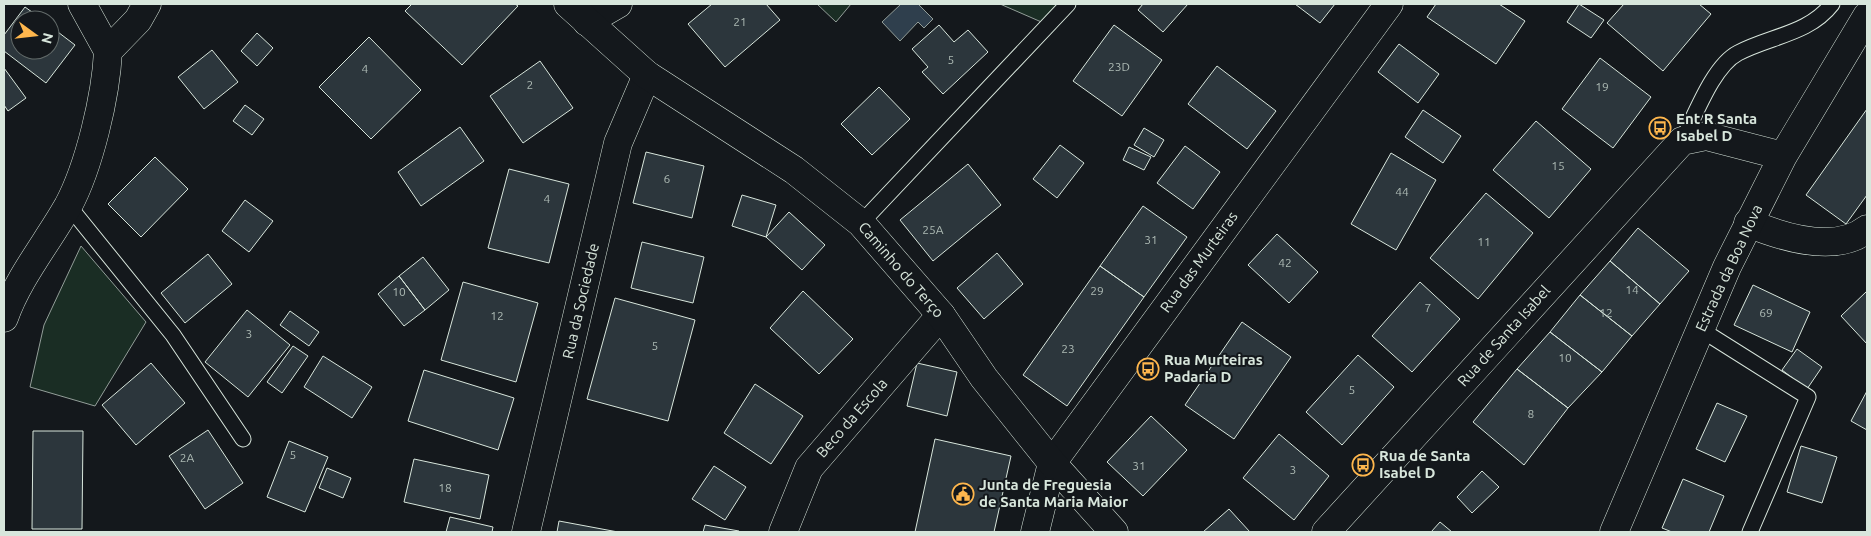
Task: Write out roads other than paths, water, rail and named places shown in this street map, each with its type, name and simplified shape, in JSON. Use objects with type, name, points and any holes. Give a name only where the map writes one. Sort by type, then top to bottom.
[{"type":"street","points":[[4,318],[10,300],[68,205],[82,174],[107,77],[108,52],[82,4]]},
{"type":"street","points":[[108,52],[138,20],[147,4]]},
{"type":"street","points":[[578,13],[618,4]]},
{"type":"street","name":"Rua das Murteiras","points":[[1034,532],[1052,463],[1389,4]]},
{"type":"street","name":"Caminho do Terço","points":[[578,13],[647,75],[794,170],[861,223],[941,315],[984,378],[1052,463],[1114,532]]},
{"type":"street","name":"Estrada da Boa Nova","points":[[1614,532],[1727,267],[1748,223],[1783,156],[1867,16]]},
{"type":"street","name":"Rua da Sociedade","points":[[526,532],[618,143],[647,75]]},
{"type":"street","points":[[1682,141],[1706,136],[1783,156]]},
{"type":"street","name":"Rua de Santa Isabel","points":[[1326,532],[1682,141]]},
{"type":"street","points":[[1748,223],[1770,232],[1812,242],[1856,238],[1867,229]]},
{"type":"street","name":"Beco da Escola","points":[[783,532],[809,468],[941,315]]},
{"type":"lane","points":[[861,223],[1068,4]]},
{"type":"lane","name":"Rua de Santa Isabel","points":[[1682,141],[1719,70],[1736,54],[1800,29],[1823,16],[1832,4]]},
{"type":"lane","points":[[68,205],[173,335],[243,439]]},
{"type":"lane","points":[[1700,330],[1808,398],[1750,532]]},
{"type":"water","points":[[901,4],[918,4],[933,19],[924,28],[918,22],[900,41],[882,22]]},
{"type":"place","name":"Ent R Santa Isabel D","points":[[1660,128]]},
{"type":"place","name":"Rua Murteiras Padaria D","points":[[1148,369]]},
{"type":"place","name":"Rua de Santa Isabel D","points":[[1363,465]]},
{"type":"place","name":"Junta de Freguesia de Santa Maria Maior","points":[[963,494]]}]
